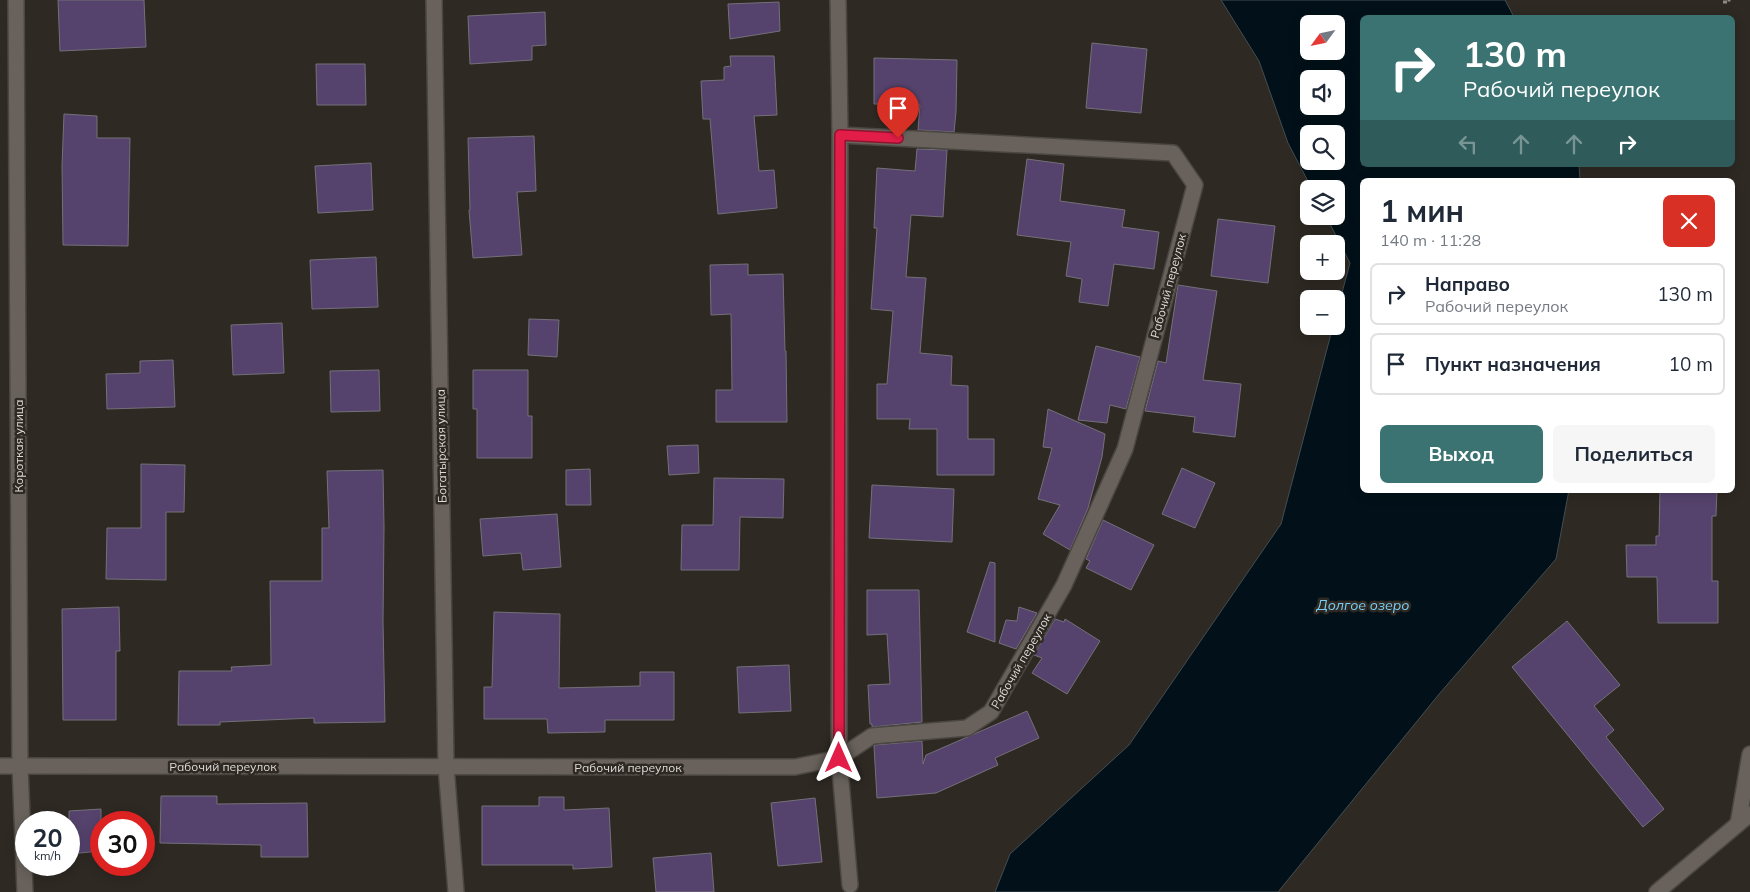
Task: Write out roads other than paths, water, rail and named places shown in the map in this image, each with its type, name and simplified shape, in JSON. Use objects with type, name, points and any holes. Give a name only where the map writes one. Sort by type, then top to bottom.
[{"type":"street","name":"Короткая улица","points":[[16,0],[20,766],[25,892]]},
{"type":"street","name":"Богатырская улица","points":[[434,0],[446,766],[456,892]]},
{"type":"street","points":[[838,0],[840,135],[839,758],[850,885]]},
{"type":"street","name":"Рабочий переулок","points":[[0,766],[795,768],[839,758],[872,736],[967,728],[991,712],[1064,586],[1125,449],[1195,185],[1173,153],[840,135]]},
{"type":"street","points":[[1738,824],[1750,754]]},
{"type":"street","points":[[1657,892],[1750,814]]},
{"type":"water","name":"Долгое озеро","points":[[1221,0],[1505,0],[1513,15],[1360,15],[1360,167],[1579,167],[1580,178],[1360,178],[1360,493],[1568,493],[1556,559],[1440,693],[1278,892],[995,892],[1010,854],[1129,745],[1281,524],[1331,335],[1345,335],[1345,290],[1343,290],[1350,263],[1345,253],[1345,235],[1336,235],[1331,225],[1345,225],[1345,180],[1307,180],[1302,170],[1345,170],[1345,125],[1300,125],[1300,166],[1288,143],[1259,61]]}]
